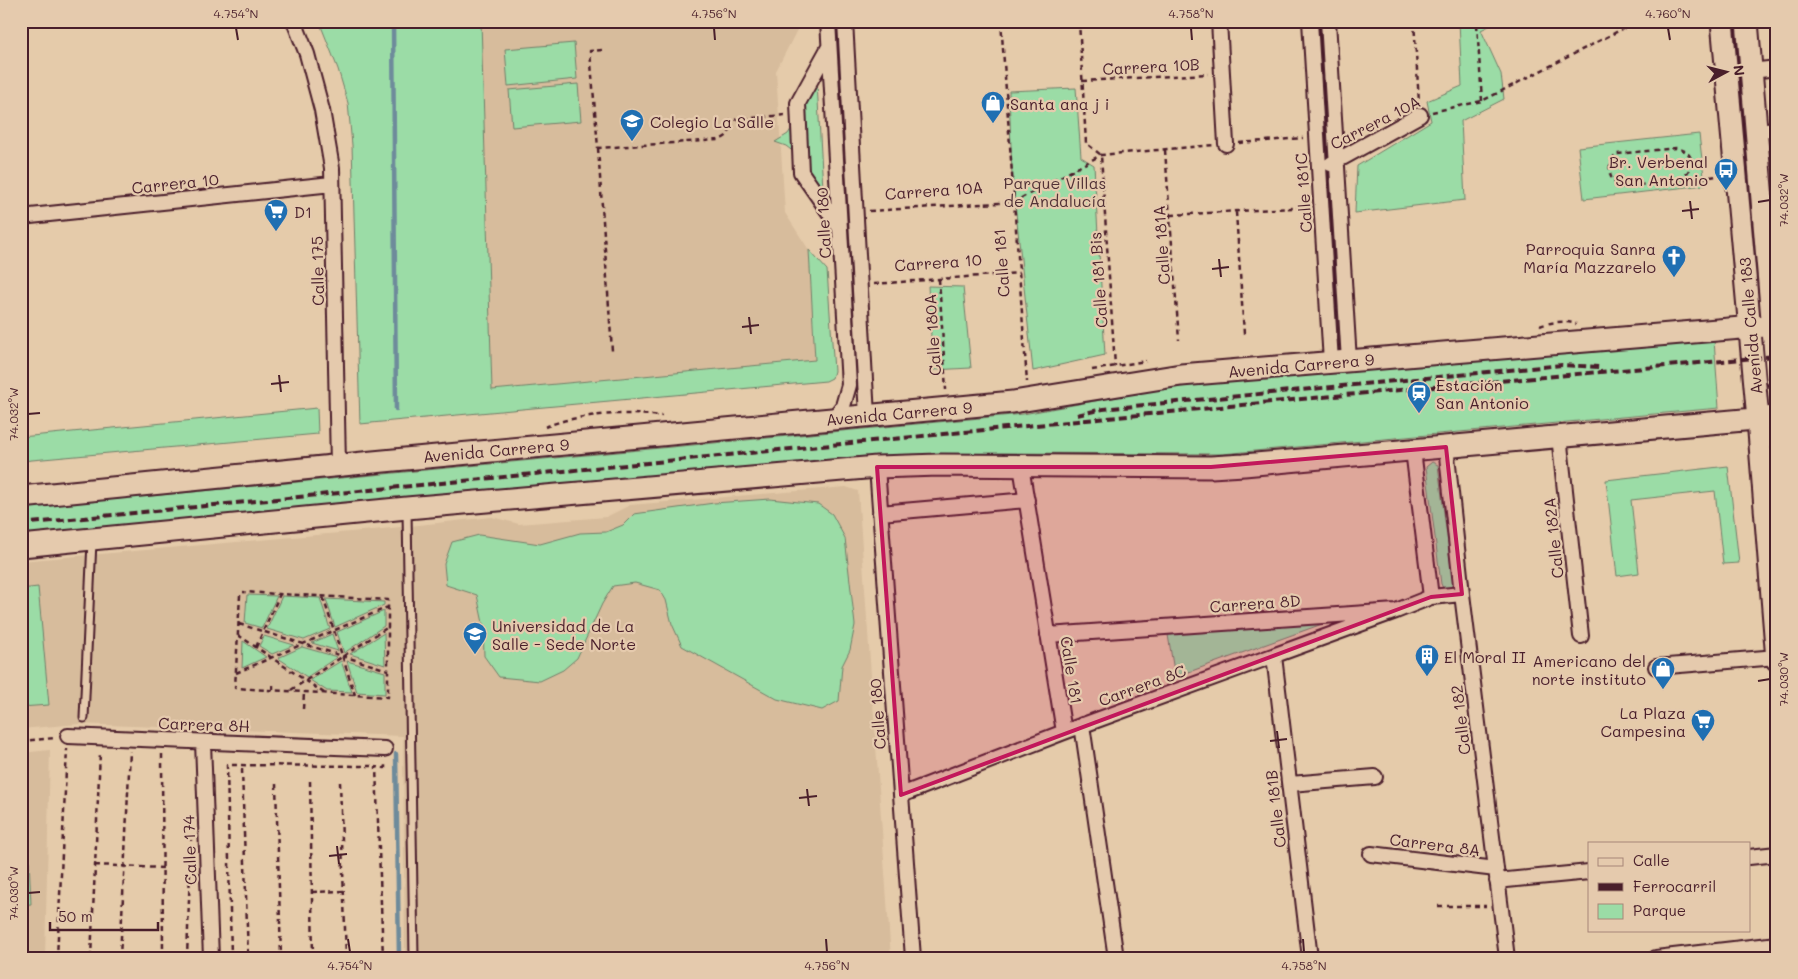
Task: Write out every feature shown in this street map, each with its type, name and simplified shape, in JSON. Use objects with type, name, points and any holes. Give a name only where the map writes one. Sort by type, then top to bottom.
[{"type":"main road","name":"Avenida Calle 183","points":[[1722,21],[1750,327],[1767,418],[1777,659]]},
{"type":"main road","name":"Avenida Calle 183","points":[[1747,21],[1751,71],[1767,130],[1777,378]]},
{"type":"main road","name":"Avenida Carrera 9","points":[[21,497],[338,465],[1013,402],[1181,375],[1775,325]]},
{"type":"main road","points":[[21,546],[407,508],[877,467],[1211,467],[1285,462],[1767,418]]},
{"type":"street","name":"Calle 175","points":[[294,21],[307,54],[322,110],[332,168],[338,465]]},
{"type":"street","name":"Calle 180","points":[[828,21],[849,385],[843,406],[833,419]]},
{"type":"street","name":"Calle 180","points":[[845,21],[867,416]]},
{"type":"street","points":[[1219,21],[1226,144]]},
{"type":"street","name":"Calle 181C","points":[[1310,21],[1322,206],[1340,361]]},
{"type":"street","points":[[1328,21],[1337,160],[1340,361]]},
{"type":"street","points":[[830,46],[798,103],[802,172],[840,229]]},
{"type":"street","points":[[1751,71],[1777,68]]},
{"type":"street","name":"Carrera 10A","points":[[1319,170],[1420,115]]},
{"type":"street","name":"Carrera 10","points":[[21,216],[332,184]]},
{"type":"street","name":"Calle 182A","points":[[1560,436],[1581,636]]},
{"type":"street","name":"Calle 182","points":[[1446,447],[1506,958]]},
{"type":"street","points":[[1412,450],[1430,597]]},
{"type":"street","name":"Calle 181","points":[[1021,466],[1064,732]]},
{"type":"street","name":"Calle 180","points":[[877,467],[913,958]]},
{"type":"street","points":[[880,513],[1027,500]]},
{"type":"street","name":"Carrera 8D","points":[[1048,635],[1396,611],[1430,597],[1462,594]]},
{"type":"street","name":"Carrera 8C","points":[[901,795],[1082,725],[1396,611]]},
{"type":"street","name":"Calle 181B","points":[[1274,656],[1310,958]]},
{"type":"street","points":[[1656,667],[1777,659]]},
{"type":"street","name":"Calle 181","points":[[1082,725],[1116,958]]},
{"type":"street","name":"Carrera 8H","points":[[68,736],[385,749]]},
{"type":"street","name":"Calle 174","points":[[203,742],[210,958]]},
{"type":"street","points":[[1290,784],[1375,777]]},
{"type":"street","name":"Carrera 8A","points":[[1371,854],[1497,875],[1588,872]]},
{"type":"street","points":[[1750,857],[1777,854]]},
{"type":"street","points":[[1656,958],[1777,944]]},
{"type":"lane","points":[[407,508],[414,958]]},
{"type":"lane","points":[[84,718],[93,538]]},
{"type":"path","name":"Calle 181","points":[[1001,21],[1027,382]]},
{"type":"path","points":[[1014,202],[1101,156],[1086,143],[1079,21]]},
{"type":"path","points":[[1414,21],[1420,115]]},
{"type":"path","points":[[1482,21],[1477,24],[1482,101]]},
{"type":"path","name":"Carrera 10A","points":[[1420,115],[1482,101],[1638,21]]},
{"type":"path","points":[[602,50],[590,51],[612,351]]},
{"type":"path","name":"Carrera 10B","points":[[1082,81],[1222,74]]},
{"type":"path","points":[[598,148],[718,140],[726,137],[731,129],[730,115]]},
{"type":"path","points":[[730,120],[785,116]]},
{"type":"path","name":"Carrera 10A","points":[[1101,156],[1317,137]]},
{"type":"path","points":[[1679,180],[1689,173],[1692,162],[1690,156],[1681,149],[1617,154],[1611,162],[1611,176],[1616,184],[1621,187],[1718,176]]},
{"type":"path","name":"Calle 181A","points":[[1165,150],[1179,340]]},
{"type":"path","name":"Calle 181 Bis","points":[[1101,156],[1114,366]]},
{"type":"path","name":"Carrera 10A","points":[[856,212],[1014,202]]},
{"type":"path","points":[[1171,215],[1322,206]]},
{"type":"path","points":[[1236,212],[1244,334]]},
{"type":"path","name":"Carrera 10","points":[[860,285],[1019,273]]},
{"type":"path","name":"Calle 180A","points":[[940,279],[946,390]]},
{"type":"path","points":[[242,594],[280,594],[388,600],[388,697],[233,688],[236,673],[242,594]]},
{"type":"path","points":[[256,647],[280,594]]},
{"type":"path","points":[[323,596],[355,695]]},
{"type":"path","points":[[236,673],[388,607]]},
{"type":"path","points":[[239,624],[388,670]]},
{"type":"path","points":[[289,691],[388,627]]},
{"type":"path","points":[[238,635],[324,693]]},
{"type":"path","points":[[273,683],[273,690]]},
{"type":"path","points":[[303,708],[304,692]]},
{"type":"path","points":[[21,741],[68,736],[58,958]]},
{"type":"path","points":[[91,958],[101,738]]},
{"type":"path","points":[[120,958],[131,739]]},
{"type":"path","points":[[162,740],[163,958]]},
{"type":"path","points":[[231,958],[227,765],[372,766],[385,768],[385,749]]},
{"type":"path","points":[[376,767],[383,958]]},
{"type":"path","points":[[242,769],[248,958]]},
{"type":"path","points":[[310,781],[313,958]]},
{"type":"path","points":[[340,782],[346,958]]},
{"type":"path","points":[[276,784],[282,958]]},
{"type":"path","points":[[187,958],[191,840]]},
{"type":"path","points":[[95,864],[163,868]]},
{"type":"path","points":[[312,892],[344,892]]},
{"type":"path","points":[[1438,906],[1500,905]]},
{"type":"highlighted area","points":[[1446,447],[1462,594],[1431,597],[901,795],[877,467],[1211,467]]},
{"type":"shaded area","name":"Colegio La Salle","points":[[481,21],[797,21],[798,28],[776,71],[785,213],[809,250],[815,360],[492,390]]},
{"type":"shaded area","name":"Universidad de La Salle - Sede Norte","points":[[846,487],[858,491],[891,958],[405,958],[403,736],[78,724],[21,729],[21,561],[373,530],[492,517],[519,524],[606,517],[630,505]]},
{"type":"shaded area","points":[[50,750],[45,958],[21,958],[21,753]]},
{"type":"green space","points":[[319,21],[481,21],[492,390],[815,360],[809,250],[827,270],[834,371],[832,378],[826,381],[360,424],[352,145],[348,103],[338,69]]},
{"type":"green space","points":[[834,21],[839,21],[860,379],[854,379]]},
{"type":"green space","points":[[1459,21],[1499,21],[1481,30],[1501,74],[1504,99],[1461,121],[1465,200],[1355,213],[1357,166],[1431,121],[1427,101],[1462,86]]},
{"type":"green space","points":[[1733,21],[1739,21],[1757,241],[1752,241]]},
{"type":"green space","points":[[574,43],[577,79],[508,86],[505,49]]},
{"type":"green space","points":[[817,83],[823,189],[807,170],[805,103]]},
{"type":"green space","points":[[578,84],[581,121],[512,127],[509,90]]},
{"type":"green space","name":"Parque Villas de Andalucía","points":[[1076,88],[1081,157],[1094,165],[1105,355],[1033,371],[1012,175],[1009,91]]},
{"type":"green space","points":[[793,126],[795,153],[786,146],[775,142],[788,134]]},
{"type":"green space","points":[[1699,134],[1705,185],[1584,199],[1578,147]]},
{"type":"green space","points":[[928,286],[963,287],[971,368],[933,370]]},
{"type":"green space","points":[[1714,340],[1719,408],[1222,454],[1002,453],[874,456],[341,503],[21,535],[21,508],[1023,414],[1145,392],[1216,382]]},
{"type":"green space","points":[[317,408],[318,434],[21,461],[21,437]]},
{"type":"green space","points":[[1432,462],[1438,465],[1453,583],[1451,587],[1447,588],[1443,588],[1441,584],[1426,467]]},
{"type":"green space","points":[[1728,466],[1739,563],[1723,564],[1715,491],[1631,500],[1639,573],[1617,576],[1606,480]]},
{"type":"green space","points":[[770,499],[818,504],[832,514],[845,538],[855,625],[850,650],[842,666],[839,701],[822,710],[777,699],[682,646],[672,624],[666,600],[660,590],[635,583],[613,586],[602,604],[577,658],[563,670],[540,681],[499,677],[484,656],[483,623],[477,595],[446,585],[444,564],[452,542],[479,535],[540,544],[580,533],[606,532],[623,525],[634,514],[714,503]]},
{"type":"green space","points":[[38,587],[49,705],[21,707],[21,589]]},
{"type":"green space","points":[[247,595],[277,596],[262,628],[245,623]]},
{"type":"green space","points":[[282,596],[320,598],[330,629],[304,640],[267,629]]},
{"type":"green space","points":[[326,599],[384,602],[384,605],[335,627]]},
{"type":"green space","points":[[384,611],[384,626],[344,653],[337,632]]},
{"type":"green space","points":[[1339,618],[1175,677],[1168,635]]},
{"type":"green space","points":[[384,633],[385,665],[350,654]]},
{"type":"green space","points":[[332,634],[338,651],[312,643]]},
{"type":"green space","points":[[264,636],[294,645],[272,654],[259,646]]},
{"type":"green space","points":[[243,641],[266,657],[242,668]]},
{"type":"green space","points":[[302,647],[337,657],[307,677],[278,658]]},
{"type":"green space","points":[[341,661],[352,692],[327,691],[310,680]]},
{"type":"green space","points":[[347,661],[385,672],[385,694],[357,692]]},
{"type":"green space","points":[[21,836],[28,836],[31,904],[21,905]]},
{"type":"waterway","points":[[393,21],[396,409]]},
{"type":"waterway","points":[[396,754],[399,958]]},
{"type":"railway","points":[[21,524],[1323,397],[1777,356]]},
{"type":"railway","points":[[1077,415],[1103,409],[1562,365],[1599,367]]},
{"type":"place","name":"Santa ana j i","points":[[993,124]]},
{"type":"place","name":"Colegio La Salle","points":[[632,142]]},
{"type":"place","name":"Br. Verbenal San Antonio","points":[[1726,191]]},
{"type":"place","name":"D1","points":[[276,232]]},
{"type":"place","name":"Parroquia Sanra María Mazzarelo","points":[[1674,278]]},
{"type":"place","name":"Estación San Antonio","points":[[1419,414]]},
{"type":"place","name":"Universidad de La Salle - Sede Norte","points":[[475,655]]},
{"type":"place","name":"El Moral II","points":[[1427,677]]},
{"type":"place","name":"Americano del norte instituto","points":[[1663,690]]},
{"type":"place","name":"La Plaza Campesina","points":[[1703,742]]}]
